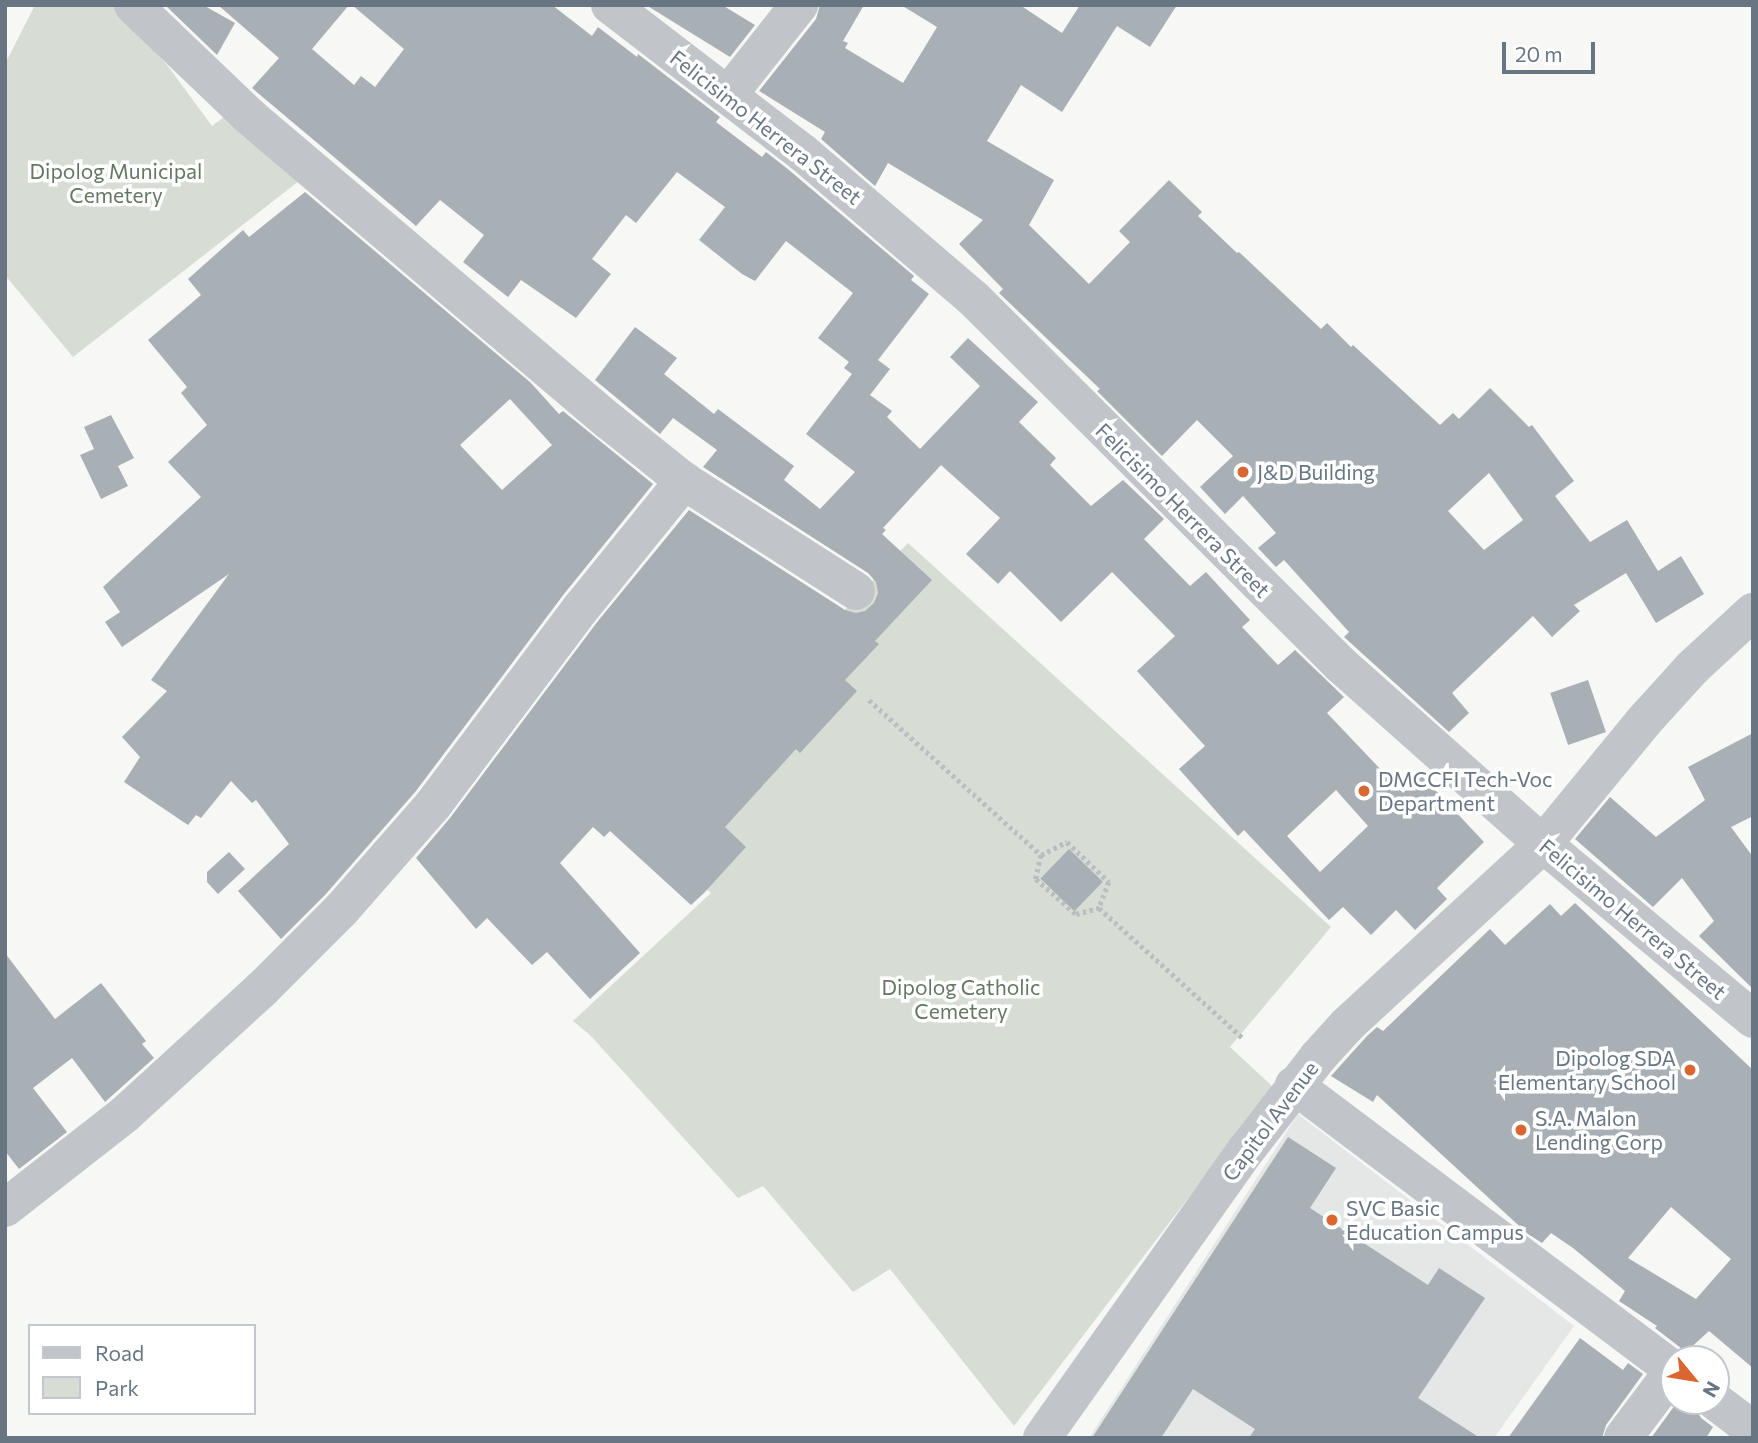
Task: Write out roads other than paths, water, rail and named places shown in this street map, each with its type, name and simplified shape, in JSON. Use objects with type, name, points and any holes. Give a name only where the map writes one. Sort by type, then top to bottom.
[{"type":"street","points":[[133,5],[249,116],[684,481],[856,591]]},
{"type":"street","name":"Felicisimo Herrera Street","points":[[610,5],[803,153],[974,299],[1340,664],[1543,844],[1753,1019]]},
{"type":"street","points":[[728,94],[799,5]]},
{"type":"street","points":[[5,1208],[124,1115],[262,989],[341,910],[433,804],[581,608],[684,481]]},
{"type":"street","name":"Capitol Avenue","points":[[1042,1438],[1294,1085],[1347,1025],[1543,844],[1644,721],[1692,668],[1753,612]]},
{"type":"street","points":[[1294,1085],[1660,1360]]},
{"type":"street","points":[[1623,1438],[1660,1389]]},
{"type":"street","points":[[1730,1412],[1753,1430]]},
{"type":"place","name":"J&D Building","points":[[1243,472]]},
{"type":"place","name":"DMCCFI Tech-Voc Department","points":[[1364,791]]},
{"type":"place","name":"Dipolog SDA Elementary School","points":[[1690,1070]]},
{"type":"place","name":"S.A. Malon Lending Corp","points":[[1521,1130]]},
{"type":"place","name":"SVC Basic Education Campus","points":[[1332,1220]]},
{"type":"park label","name":"Dipolog Municipal Cemetery","points":[[116,183]]},
{"type":"park label","name":"Dipolog Catholic Cemetery","points":[[961,999]]}]
